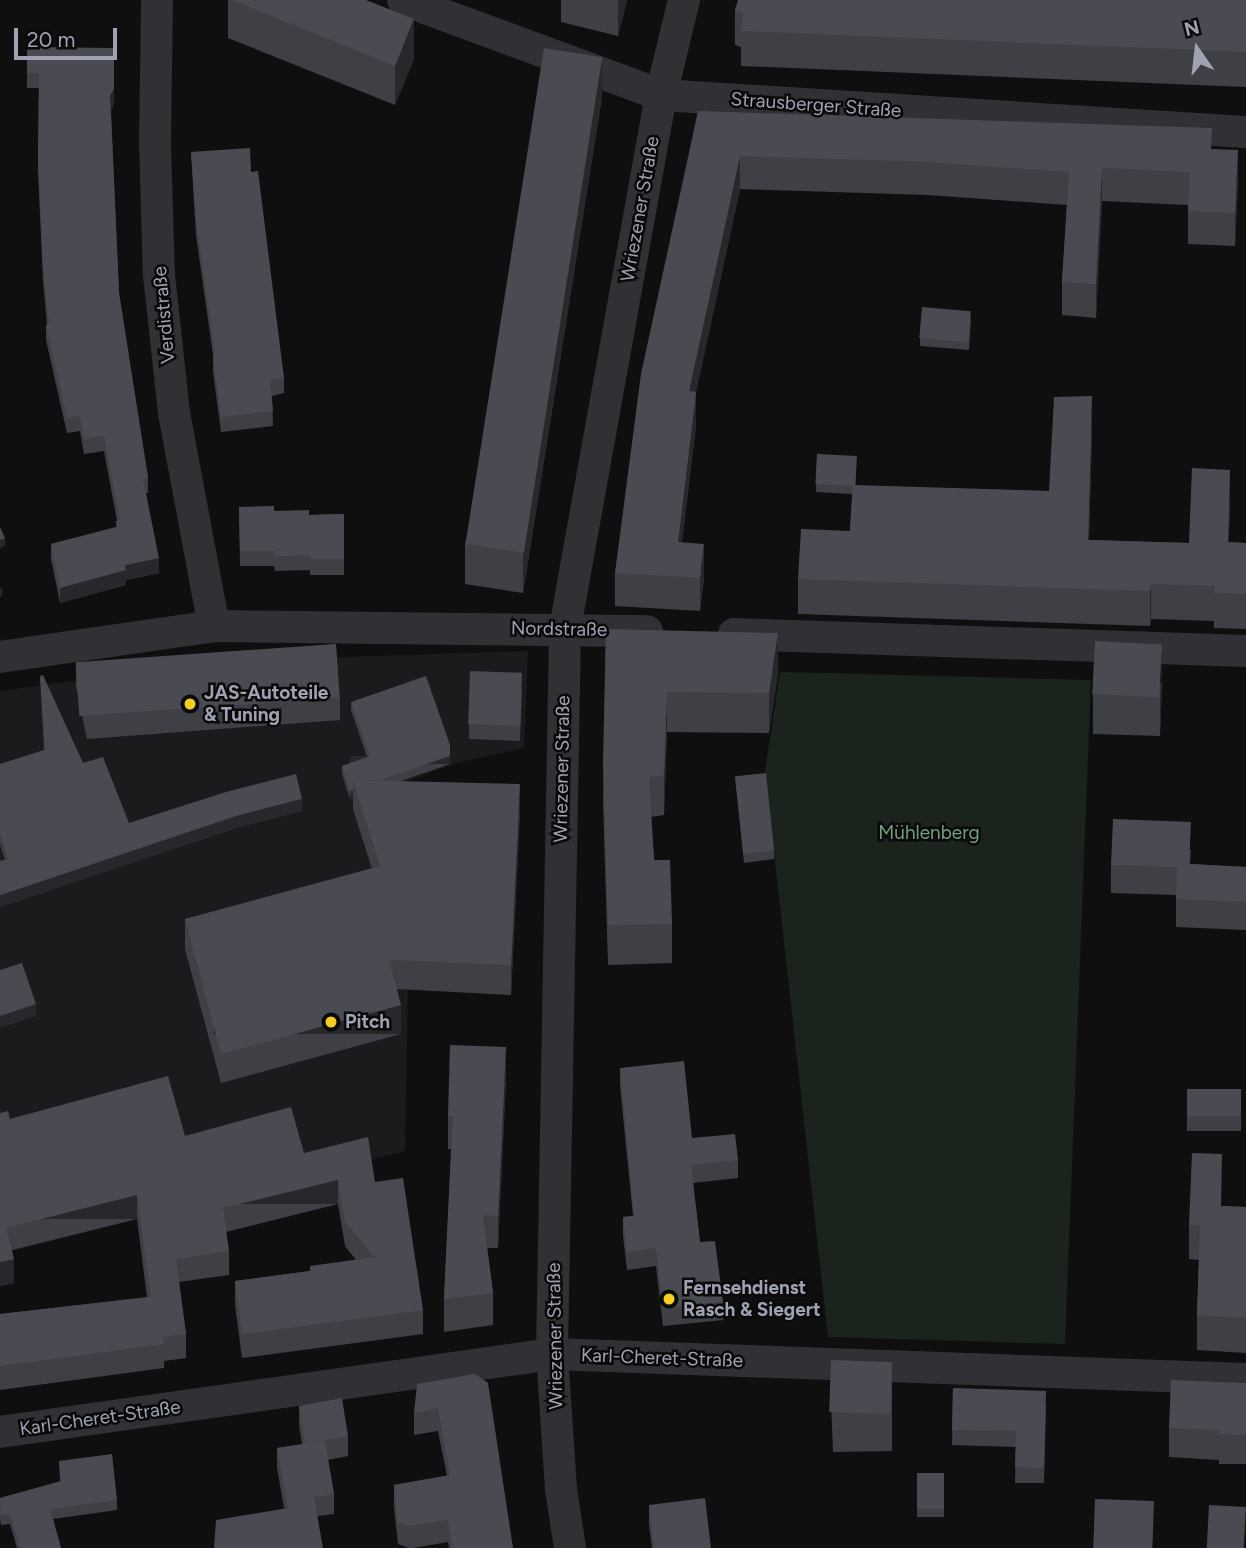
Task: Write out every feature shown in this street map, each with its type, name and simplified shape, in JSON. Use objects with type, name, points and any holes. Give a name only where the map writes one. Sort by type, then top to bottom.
[{"type":"street","name":"Verdistraße","points":[[157,0],[155,143],[159,275],[174,413],[214,626]]},
{"type":"street","name":"Strausberger Straße","points":[[403,0],[661,95],[1246,132]]},
{"type":"street","name":"Wriezener Straße","points":[[570,1548],[561,1489],[552,1354],[565,628],[661,95],[684,0]]},
{"type":"street","name":"Nordstraße","points":[[0,657],[214,626],[565,628],[1246,651]]},
{"type":"street","name":"Karl-Cheret-Straße","points":[[0,1432],[552,1354],[1246,1379]]},
{"type":"shaded area","points":[[528,651],[524,748],[456,763],[354,801],[408,984],[405,1151],[0,1254],[0,691],[222,661]]},
{"type":"green space","name":"Mühlenberg","points":[[780,672],[1091,680],[1065,1344],[828,1337],[765,771]]},
{"type":"building","points":[[232,0],[366,0],[414,19],[395,66]]},
{"type":"building","points":[[738,0],[1246,0],[1246,52],[741,31],[743,13],[735,10]]},
{"type":"building","points":[[27,47],[114,48],[114,89],[110,96],[119,293],[148,478],[143,479],[159,558],[125,565],[126,570],[60,588],[51,544],[117,527],[116,521],[120,520],[104,436],[84,439],[80,416],[67,418],[46,325],[49,324],[43,266],[38,157],[39,73],[27,73]]},
{"type":"building","points":[[544,48],[602,57],[524,553],[465,544]]},
{"type":"building","points":[[698,111],[1212,128],[1211,149],[1238,150],[1235,213],[1188,211],[1190,172],[1102,168],[1096,284],[1062,282],[1069,172],[928,162],[740,156],[689,391],[696,392],[678,542],[704,544],[700,578],[615,573],[641,374]]},
{"type":"building","points":[[250,148],[251,172],[258,171],[284,378],[270,380],[273,411],[221,417],[213,357],[215,351],[196,220],[191,152]]},
{"type":"building","points":[[922,307],[971,311],[968,342],[919,338]]},
{"type":"building","points":[[1092,396],[1088,540],[1189,543],[1192,468],[1230,470],[1228,542],[1246,543],[1246,594],[1214,593],[1215,586],[1151,584],[1150,591],[798,579],[801,529],[850,531],[853,485],[1049,491],[1054,397]]},
{"type":"building","points":[[817,454],[857,456],[855,486],[815,484]]},
{"type":"building","points":[[274,506],[274,511],[309,510],[309,515],[344,514],[344,559],[310,559],[310,555],[275,556],[274,551],[240,551],[239,507]]},
{"type":"building","points":[[0,527],[5,538],[0,540]]},
{"type":"building","points":[[606,629],[778,633],[769,693],[667,692],[664,775],[649,777],[654,860],[670,860],[672,924],[608,925],[603,762]]},
{"type":"building","points":[[1095,641],[1162,645],[1159,697],[1092,694]]},
{"type":"building","points":[[336,644],[340,698],[79,716],[76,662]]},
{"type":"building","points":[[470,671],[522,673],[520,726],[468,724]]},
{"type":"building","points":[[43,675],[83,763],[103,757],[129,823],[226,792],[296,774],[302,799],[236,816],[0,895],[0,861],[8,859],[0,832],[0,764],[45,750],[40,676]]},
{"type":"building","points":[[426,676],[450,745],[450,756],[380,780],[353,780],[353,790],[350,791],[342,766],[370,756],[351,702]]},
{"type":"building","points":[[766,773],[774,851],[743,854],[735,776]]},
{"type":"building","points":[[353,780],[520,784],[511,965],[389,960],[401,1005],[221,1054],[185,919],[380,866]]},
{"type":"building","points":[[1113,819],[1191,822],[1189,864],[1246,867],[1246,902],[1176,899],[1177,867],[1111,865]]},
{"type":"building","points":[[22,963],[36,1004],[0,1016],[0,970]]},
{"type":"building","points":[[450,1045],[506,1047],[498,1216],[483,1215],[493,1293],[444,1299],[453,1116],[448,1116]]},
{"type":"building","points":[[684,1061],[692,1138],[735,1134],[738,1160],[691,1165],[700,1242],[715,1241],[723,1302],[663,1308],[656,1248],[627,1252],[623,1217],[634,1216],[620,1068]]},
{"type":"building","points":[[168,1076],[185,1136],[291,1107],[304,1153],[368,1137],[375,1182],[403,1178],[423,1310],[242,1334],[235,1281],[310,1271],[310,1266],[375,1257],[345,1222],[338,1180],[223,1208],[229,1251],[176,1259],[186,1334],[163,1337],[164,1344],[0,1366],[0,1314],[151,1297],[137,1195],[6,1228],[14,1259],[0,1262],[0,1113],[8,1111],[10,1119]]},
{"type":"building","points":[[1187,1089],[1241,1089],[1241,1116],[1187,1116]]},
{"type":"building","points":[[1192,1153],[1222,1154],[1221,1206],[1246,1207],[1246,1318],[1197,1315],[1200,1225],[1189,1225]]},
{"type":"building","points":[[831,1360],[892,1362],[890,1414],[829,1412]]},
{"type":"building","points":[[475,1374],[488,1383],[513,1548],[452,1548],[448,1520],[410,1526],[398,1522],[394,1485],[450,1475],[438,1408],[414,1413],[417,1384]]},
{"type":"building","points":[[1171,1380],[1246,1383],[1246,1435],[1219,1434],[1220,1430],[1169,1428]]},
{"type":"building","points":[[953,1388],[1046,1391],[1044,1468],[1015,1467],[1016,1431],[952,1430]]},
{"type":"building","points":[[342,1398],[348,1436],[313,1442],[325,1441],[334,1494],[314,1497],[323,1548],[214,1548],[216,1520],[288,1508],[277,1448],[305,1444],[299,1406]]},
{"type":"building","points":[[112,1454],[117,1500],[50,1509],[61,1548],[20,1548],[10,1514],[1,1515],[0,1498],[61,1481],[59,1461]]},
{"type":"building","points":[[917,1473],[944,1473],[944,1509],[917,1509]]},
{"type":"building","points":[[705,1498],[711,1548],[654,1548],[649,1505]]},
{"type":"building","points":[[1095,1499],[1154,1501],[1152,1548],[1093,1548]]},
{"type":"building","points":[[1209,1505],[1246,1507],[1244,1548],[1207,1548]]},
{"type":"place","name":"JAS-Autoteile & Tuning","points":[[190,704]]},
{"type":"place","name":"Pitch","points":[[331,1022]]},
{"type":"place","name":"Fernsehdienst Rasch & Siegert","points":[[669,1299]]}]
